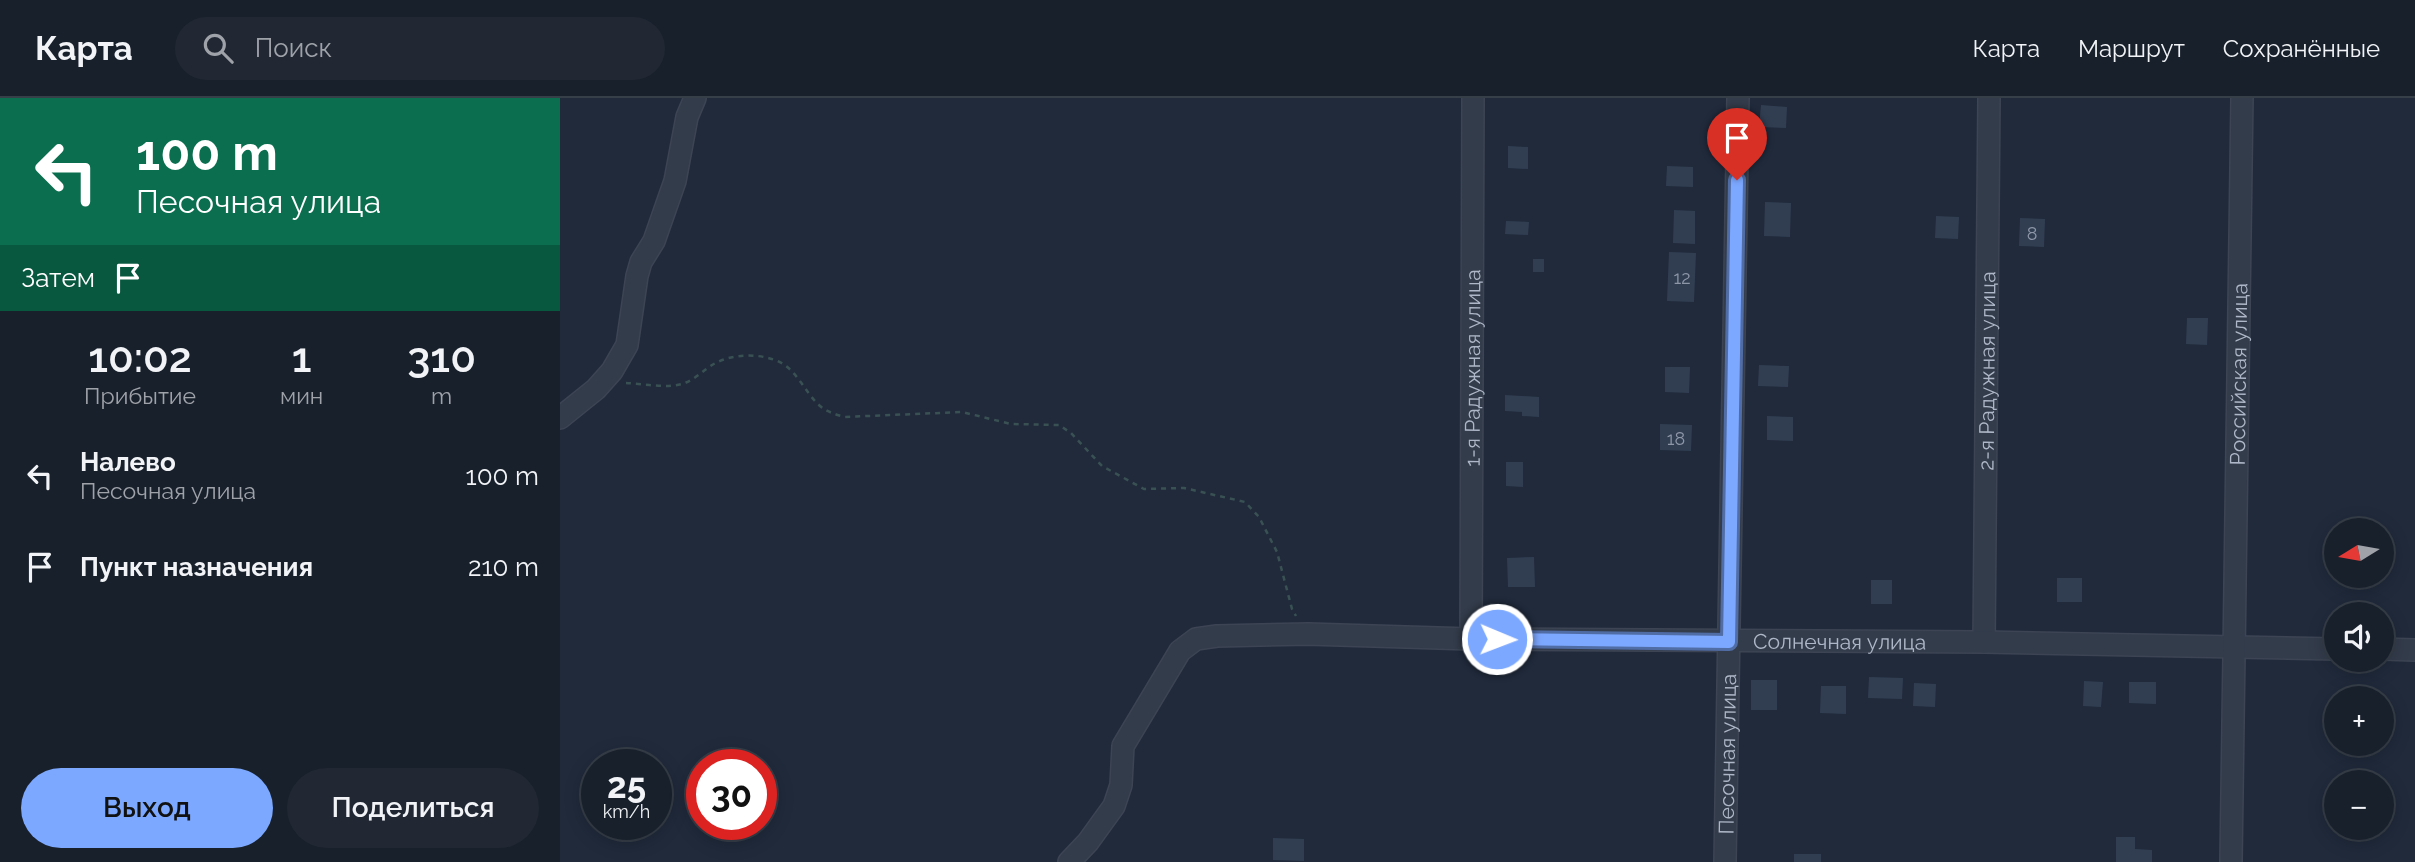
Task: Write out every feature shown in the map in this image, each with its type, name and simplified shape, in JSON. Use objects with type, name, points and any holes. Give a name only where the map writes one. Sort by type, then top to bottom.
[{"type":"street","points":[[560,418],[612,372],[627,345],[637,276],[641,262],[654,241],[675,181],[687,117],[695,98]]},
{"type":"street","name":"1-я Радужная улица","points":[[1471,639],[1473,98]]},
{"type":"street","name":"Песочная улица","points":[[1724,862],[1738,98]]},
{"type":"street","name":"2-я Радужная улица","points":[[1984,642],[1989,98]]},
{"type":"street","name":"Российская улица","points":[[2231,862],[2242,98]]},
{"type":"street","name":"Солнечная улица","points":[[1069,862],[1088,842],[1114,806],[1121,785],[1124,746],[1180,651],[1196,639],[1308,634],[1471,639],[1984,642],[2324,649]]},
{"type":"street","points":[[2394,649],[2415,650]]},
{"type":"path","points":[[596,388],[615,382],[673,386],[687,382],[715,363],[736,357],[758,356],[778,361],[800,379],[817,404],[844,417],[962,412],[1011,424],[1059,425],[1072,433],[1101,466],[1143,489],[1184,488],[1245,502],[1259,517],[1277,552],[1292,609],[1308,634]]},
{"type":"building","points":[[1761,105],[1787,107],[1786,128],[1759,127]]},
{"type":"building","points":[[1508,146],[1528,147],[1528,169],[1508,168]]},
{"type":"building","points":[[1667,166],[1693,167],[1693,187],[1666,186]]},
{"type":"building","points":[[1765,202],[1791,203],[1790,237],[1764,236]]},
{"type":"building","points":[[1674,210],[1695,211],[1695,244],[1673,243]]},
{"type":"building","points":[[1936,216],[1959,217],[1958,239],[1935,238]]},
{"type":"building","points":[[2020,218],[2045,219],[2044,247],[2019,246]]},
{"type":"building","points":[[1506,221],[1529,222],[1528,235],[1505,234]]},
{"type":"building","points":[[1669,252],[1696,253],[1694,302],[1667,301]]},
{"type":"building","points":[[1533,259],[1544,259],[1544,272],[1533,272]]},
{"type":"building","points":[[2187,318],[2208,318],[2207,345],[2186,344]]},
{"type":"building","points":[[1759,365],[1789,366],[1788,387],[1758,386]]},
{"type":"building","points":[[1665,367],[1690,367],[1689,393],[1665,392]]},
{"type":"building","points":[[1505,395],[1539,397],[1539,417],[1505,411]]},
{"type":"building","points":[[1767,416],[1793,417],[1793,441],[1767,440]]},
{"type":"building","points":[[1660,424],[1692,425],[1691,451],[1660,450]]},
{"type":"building","points":[[1506,462],[1523,462],[1523,487],[1506,486]]},
{"type":"building","points":[[1534,557],[1535,587],[1508,587],[1507,558]]},
{"type":"building","points":[[2057,578],[2082,578],[2082,602],[2057,602]]},
{"type":"building","points":[[1871,580],[1892,580],[1892,604],[1871,604]]},
{"type":"building","points":[[1869,677],[1903,678],[1902,699],[1868,698]]},
{"type":"building","points":[[1751,680],[1777,680],[1777,710],[1751,710]]},
{"type":"building","points":[[2084,681],[2103,682],[2101,707],[2083,706]]},
{"type":"building","points":[[2129,682],[2156,682],[2156,704],[2129,703]]},
{"type":"building","points":[[1914,683],[1936,684],[1935,707],[1913,706]]},
{"type":"building","points":[[1821,686],[1846,686],[1846,714],[1820,713]]},
{"type":"building","points":[[2116,837],[2135,837],[2135,849],[2152,850],[2152,862],[2116,862]]},
{"type":"building","points":[[1273,838],[1304,839],[1304,861],[1273,860]]},
{"type":"building","points":[[1794,854],[1821,854],[1821,862],[1794,862]]},
{"type":"route","points":[[1497,639],[1729,642],[1737,180]]}]
